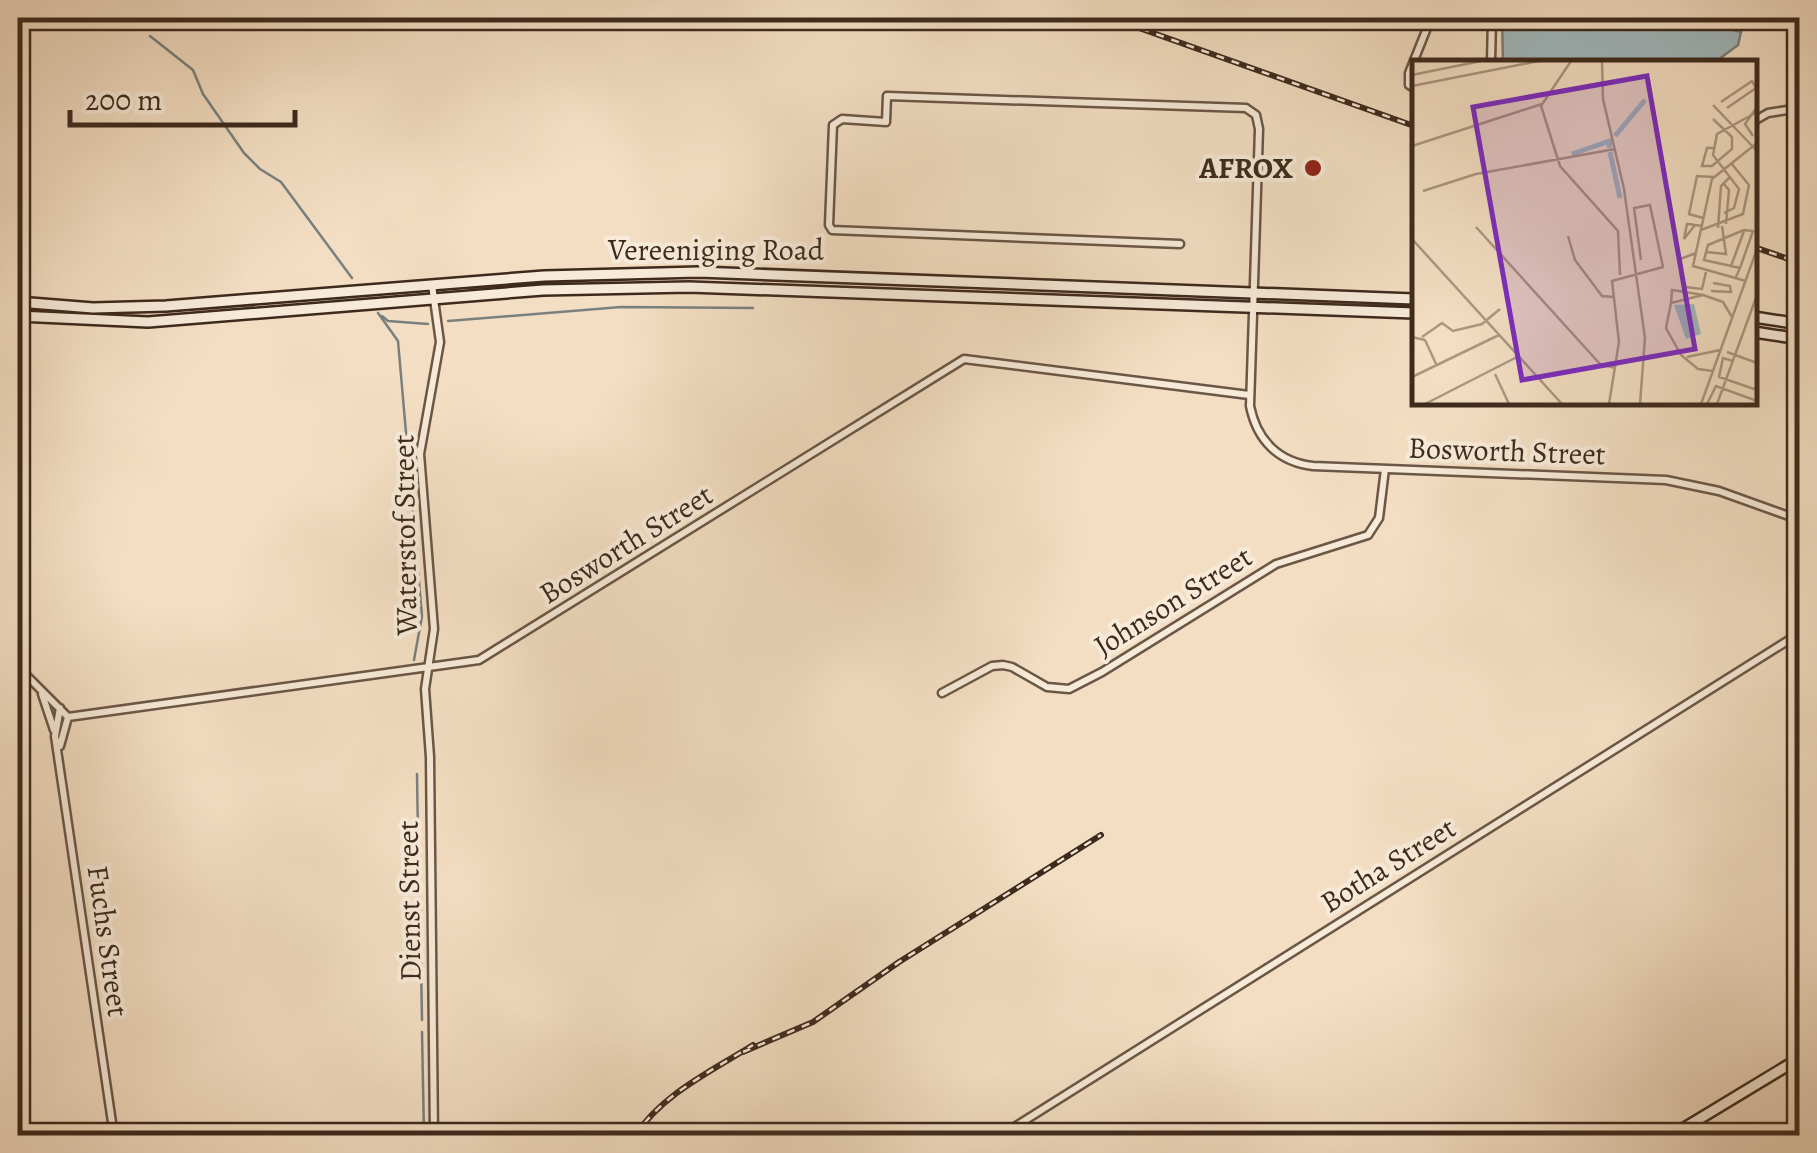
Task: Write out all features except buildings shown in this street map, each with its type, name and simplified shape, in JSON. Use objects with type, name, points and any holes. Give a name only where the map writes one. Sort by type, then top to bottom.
[{"type":"main road","name":"Vereeniging Road","points":[[18,302],[94,308],[166,306],[559,275],[699,272],[1412,299]]},
{"type":"main road","name":"Vereeniging Road","points":[[18,316],[137,322],[558,289],[751,287],[1412,313]]},
{"type":"main road","points":[[1757,317],[1800,324]]},
{"type":"main road","points":[[1757,332],[1800,338]]},
{"type":"main road","points":[[1671,1136],[1800,1058]]},
{"type":"street","points":[[1280,18],[1302,26],[1315,18]]},
{"type":"street","points":[[1414,60],[1430,18]]},
{"type":"street","points":[[1491,60],[1492,18]]},
{"type":"street","points":[[1412,64],[1408,74],[1412,87]]},
{"type":"street","name":"Bosworth Street","points":[[1180,244],[832,230],[828,225],[833,124],[842,119],[886,122],[887,96],[1246,108],[1256,115],[1259,129],[1249,394],[1257,431],[1282,457],[1313,466],[1666,480],[1720,491],[1800,520]]},
{"type":"street","points":[[1757,120],[1800,108]]},
{"type":"street","name":"Waterstof Street","points":[[427,667],[433,612],[420,454],[440,342],[432,284]]},
{"type":"street","name":"Bosworth Street","points":[[68,716],[479,660],[956,361],[974,358],[1249,394]]},
{"type":"street","name":"Johnson Street","points":[[942,692],[992,666],[1003,665],[1047,688],[1068,689],[1102,672],[1276,564],[1368,536],[1379,518],[1385,469]]},
{"type":"street","name":"Botha Street","points":[[1000,1136],[1800,633]]},
{"type":"street","points":[[18,667],[68,716]]},
{"type":"street","name":"Dienst Street","points":[[427,667],[434,1136]]},
{"type":"street","points":[[40,688],[55,736]]},
{"type":"street","name":"Fuchs Street","points":[[60,708],[55,736],[114,1136]]},
{"type":"street","name":"Fuchs Street","points":[[59,752],[68,716]]},
{"type":"water","points":[[1502,18],[1724,18],[1726,28],[1741,32],[1738,45],[1718,60],[1503,60]]},
{"type":"waterway","points":[[150,36],[193,70],[203,94],[244,153],[281,182],[352,278]]},
{"type":"waterway","points":[[448,321],[621,307],[753,308]]},
{"type":"waterway","points":[[378,313],[398,341],[422,616],[414,660]]},
{"type":"waterway","points":[[382,316],[388,321],[428,324]]},
{"type":"waterway","points":[[417,774],[418,838]]},
{"type":"waterway","points":[[418,863],[419,895]]},
{"type":"waterway","points":[[420,906],[422,1020]]},
{"type":"waterway","points":[[422,1032],[424,1136]]},
{"type":"railway","points":[[238,18],[294,24],[368,18]]},
{"type":"railway","points":[[1111,18],[1412,125]]},
{"type":"railway","points":[[1757,248],[1800,263]]},
{"type":"railway","points":[[743,1052],[813,1022],[899,962],[1101,835]]},
{"type":"railway","points":[[635,1136],[673,1096],[753,1045]]},
{"type":"place","name":"AFROX","points":[[1313,168]]}]
